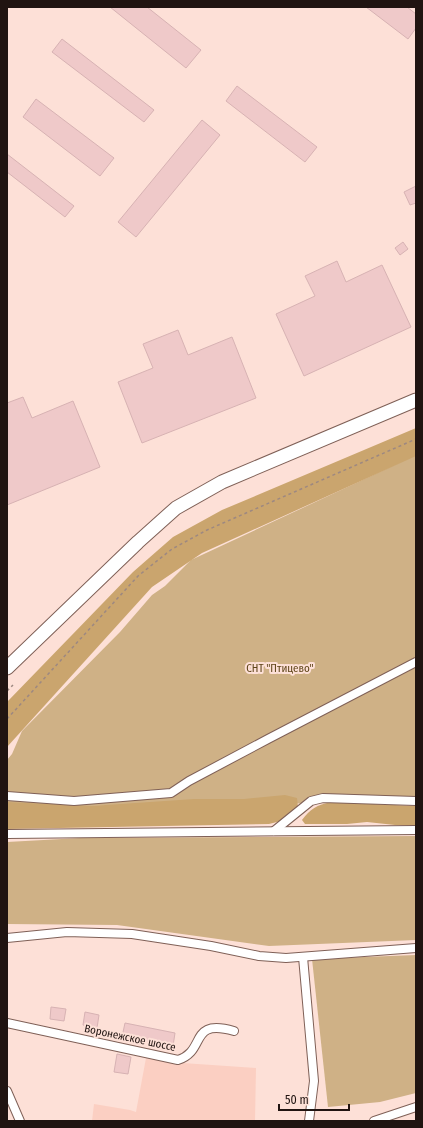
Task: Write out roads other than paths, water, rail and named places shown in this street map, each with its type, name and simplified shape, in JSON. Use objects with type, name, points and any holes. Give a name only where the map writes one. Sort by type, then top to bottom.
[{"type":"main road","points":[[7,668],[138,542],[176,508],[222,482],[416,400]]},
{"type":"street","points":[[7,796],[74,801],[171,792],[268,739],[416,662]]},
{"type":"street","points":[[274,831],[311,801],[322,798],[416,801]]},
{"type":"street","points":[[7,834],[416,830]]},
{"type":"street","points":[[7,938],[67,932],[132,934],[211,946],[259,956],[286,958],[416,948]]},
{"type":"street","points":[[303,957],[314,1081],[309,1121]]},
{"type":"street","name":"Воронежское шоссе","points":[[7,1023],[178,1060],[191,1053],[203,1032],[211,1028],[218,1027],[234,1031]]},
{"type":"street","points":[[7,1091],[20,1121]]},
{"type":"street","points":[[374,1121],[416,1107]]},
{"type":"park label","name":"СНТ \"Птицево\"","points":[[280,668]]}]
